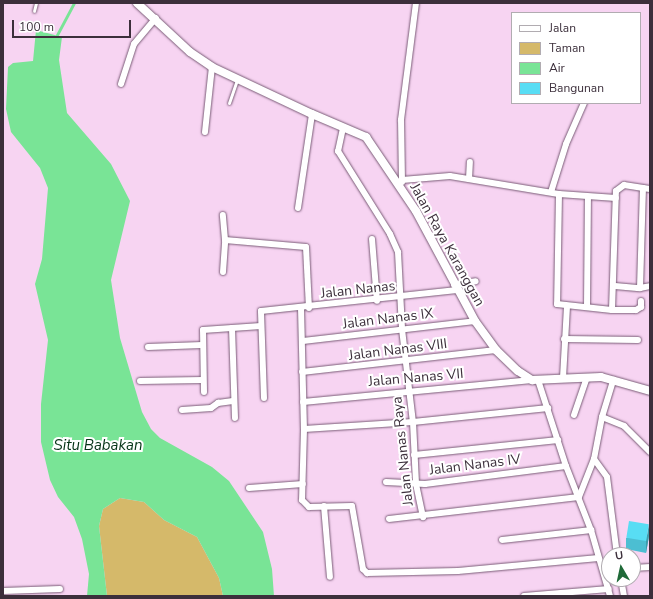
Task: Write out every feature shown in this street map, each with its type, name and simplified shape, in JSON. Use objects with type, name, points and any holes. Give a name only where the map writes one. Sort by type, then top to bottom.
[{"type":"street","name":"Jalan Raya Karanggan","points":[[137,3],[156,18],[190,52],[212,67],[237,80],[343,128],[361,134],[370,140],[402,190],[475,321],[496,350],[518,371],[535,380]]},
{"type":"street","points":[[402,190],[401,120],[416,3]]},
{"type":"street","points":[[121,84],[137,40],[156,18]]},
{"type":"street","points":[[205,132],[212,67]]},
{"type":"street","points":[[551,192],[566,144],[584,104]]},
{"type":"street","points":[[298,208],[312,114]]},
{"type":"street","name":"Jalan Nanas Raya","points":[[343,128],[338,151],[390,234],[398,252],[402,329],[413,422],[416,484],[423,517],[579,497]]},
{"type":"street","points":[[469,179],[470,162]]},
{"type":"street","points":[[402,180],[450,176],[559,194],[616,198]]},
{"type":"street","points":[[612,310],[616,191],[621,186],[650,189]]},
{"type":"street","points":[[640,288],[643,188]]},
{"type":"street","points":[[559,194],[556,304],[612,310],[636,310],[641,307],[641,301]]},
{"type":"street","points":[[587,307],[588,197]]},
{"type":"street","points":[[223,215],[225,240],[223,272]]},
{"type":"street","points":[[372,239],[377,301]]},
{"type":"street","points":[[225,240],[306,247],[309,308]]},
{"type":"street","name":"Jalan Nanas","points":[[261,326],[261,311],[309,308],[400,298],[456,288],[476,281]]},
{"type":"street","points":[[614,286],[640,288],[650,286]]},
{"type":"street","points":[[563,378],[567,306]]},
{"type":"street","points":[[301,308],[304,429],[302,500],[304,504],[309,507],[350,505],[354,508],[363,569],[367,573],[377,575],[458,571],[598,558]]},
{"type":"street","name":"Jalan Nanas IX","points":[[303,341],[475,321]]},
{"type":"street","points":[[204,392],[202,344],[203,330],[261,326],[264,398]]},
{"type":"street","points":[[232,328],[233,401],[235,418]]},
{"type":"street","points":[[564,339],[638,340]]},
{"type":"street","points":[[148,347],[202,344]]},
{"type":"street","name":"Jalan Nanas VIII","points":[[302,372],[496,350]]},
{"type":"street","points":[[574,414],[587,377]]},
{"type":"street","points":[[610,596],[591,530],[566,466],[548,408],[535,380],[587,377],[613,380],[650,391]]},
{"type":"street","points":[[140,381],[203,380]]},
{"type":"street","name":"Jalan Nanas VII","points":[[303,402],[535,380]]},
{"type":"street","points":[[579,497],[594,459],[602,417],[613,380]]},
{"type":"street","points":[[182,410],[211,408],[218,403],[233,401]]},
{"type":"street","points":[[304,429],[413,422],[548,408]]},
{"type":"street","points":[[602,417],[624,426],[645,445],[650,452]]},
{"type":"street","points":[[414,455],[558,440]]},
{"type":"street","points":[[594,459],[607,477],[616,547]]},
{"type":"street","name":"Jalan Nanas IV","points":[[386,482],[416,484],[566,466]]},
{"type":"street","points":[[249,488],[303,484]]},
{"type":"street","points":[[324,506],[330,577]]},
{"type":"street","points":[[389,519],[423,517]]},
{"type":"street","points":[[502,540],[591,530]]},
{"type":"street","points":[[3,591],[60,589]]},
{"type":"street","points":[[524,596],[609,589]]},
{"type":"lane","points":[[34,12],[36,3]]},
{"type":"lane","points":[[229,103],[237,80]]},
{"type":"green space","points":[[120,498],[144,502],[164,520],[197,537],[219,578],[223,596],[107,596],[99,526],[103,509]]},
{"type":"water","name":"Situ Babakan","points":[[36,30],[62,37],[59,60],[67,113],[111,164],[130,201],[111,280],[120,338],[142,412],[151,429],[160,438],[212,467],[229,481],[263,532],[272,569],[274,596],[223,596],[219,578],[197,537],[164,520],[144,502],[120,498],[103,509],[99,526],[107,596],[87,596],[89,574],[82,539],[74,517],[58,497],[50,480],[41,442],[41,404],[48,340],[35,284],[42,259],[48,188],[40,168],[11,132],[6,109],[8,67],[13,63],[33,61]]},
{"type":"building","points":[[629,521],[649,524],[646,541],[626,538]]},
{"type":"waterway","points":[[57,35],[74,3]]}]
